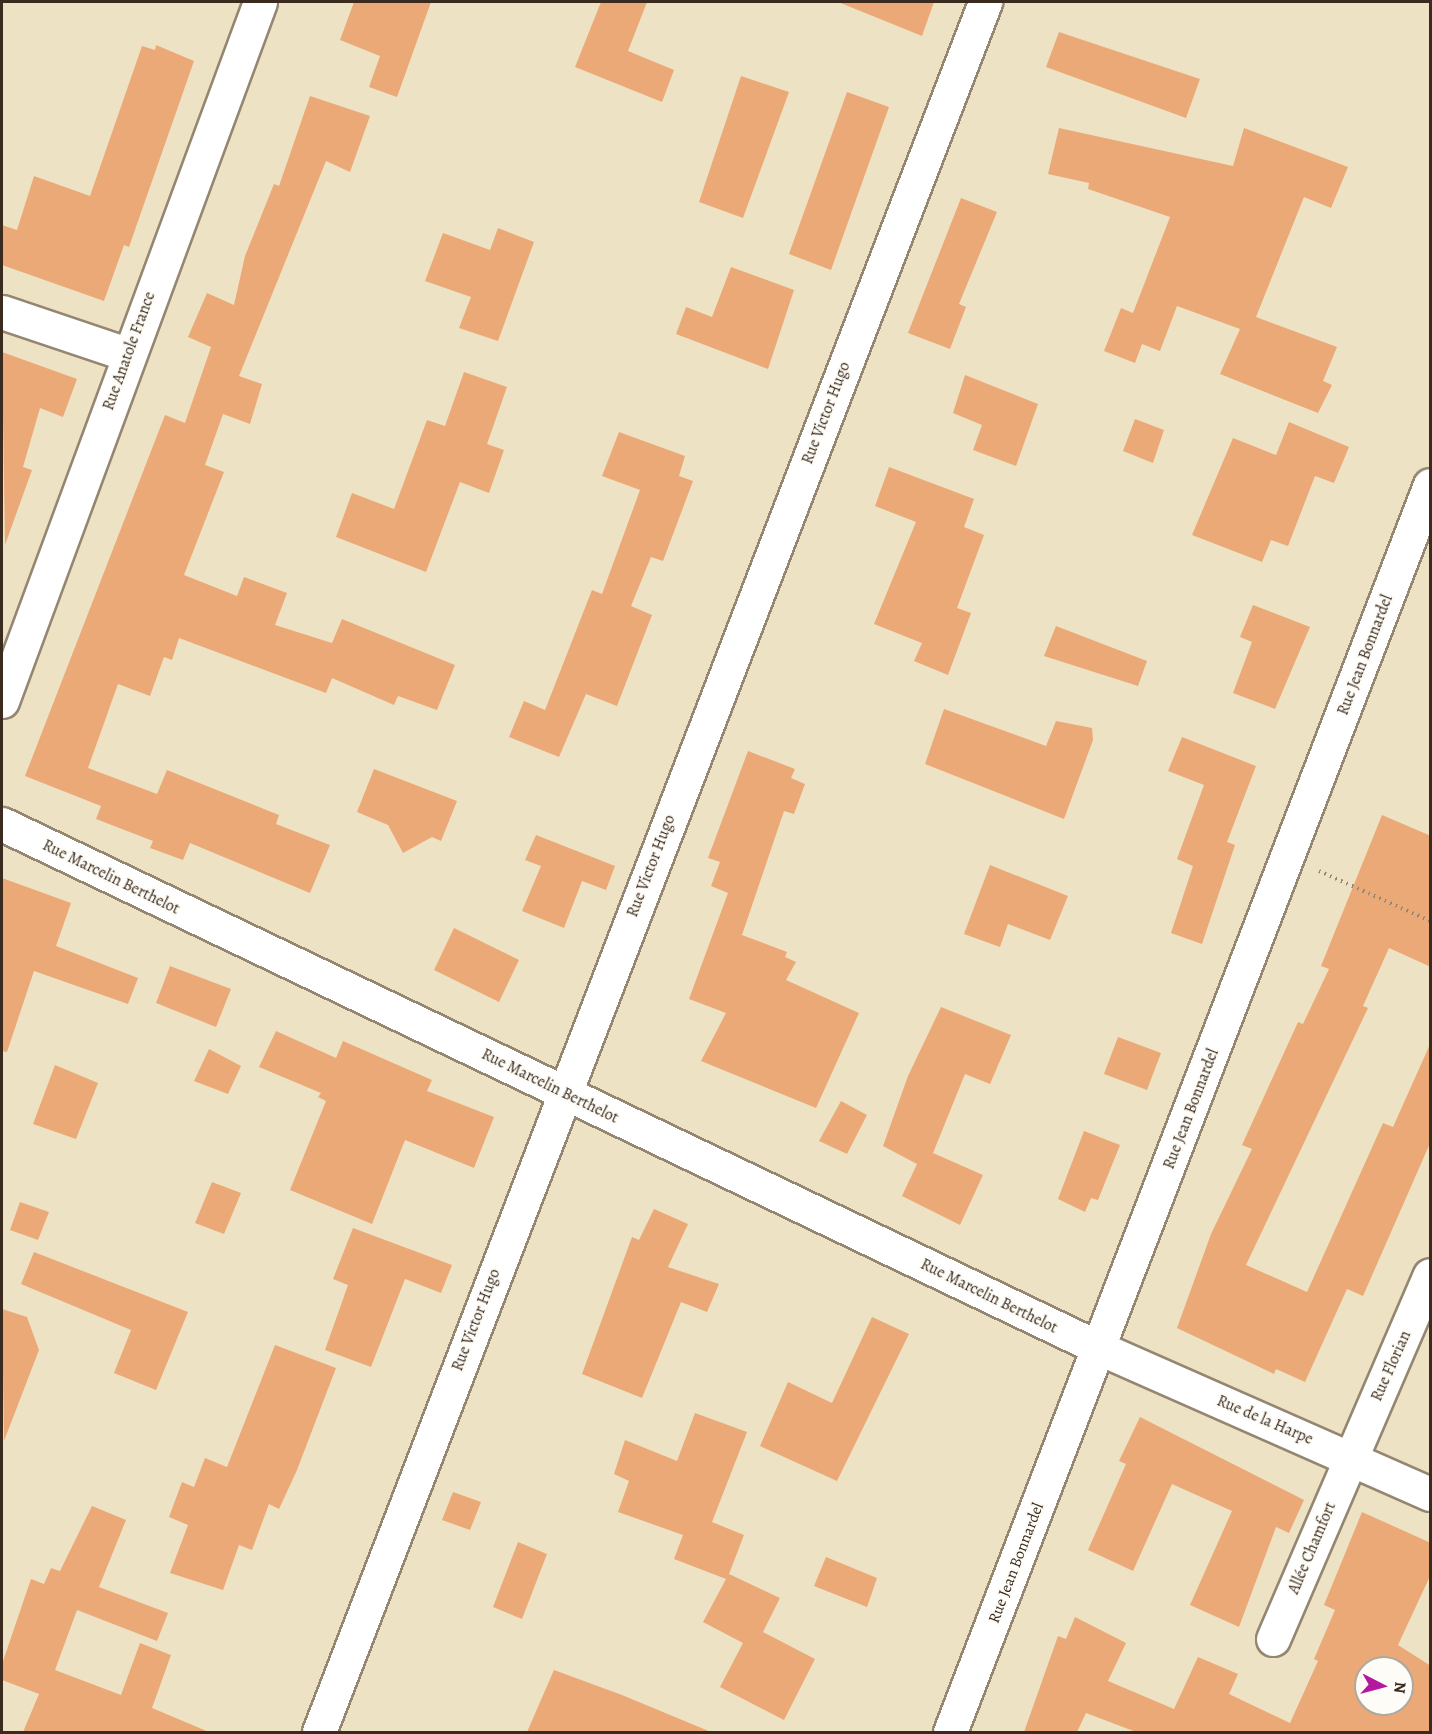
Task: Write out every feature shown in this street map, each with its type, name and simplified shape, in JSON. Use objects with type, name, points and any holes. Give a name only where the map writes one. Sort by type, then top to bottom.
[{"type":"street","name":"Rue Anatole France","points":[[2,701],[127,354],[260,2]]},
{"type":"street","name":"Rue Victor Hugo","points":[[319,1732],[563,1093],[985,2]]},
{"type":"street","points":[[2,312],[127,354]]},
{"type":"street","name":"Rue Jean Bonnardel","points":[[950,1732],[1431,485]]},
{"type":"street","name":"Rue Marcelin Berthelot","points":[[2,824],[1099,1348]]},
{"type":"street","name":"Rue Florian","points":[[1351,1456],[1431,1275]]},
{"type":"street","name":"Rue de la Harpe","points":[[1099,1348],[1351,1456],[1431,1494]]},
{"type":"street","name":"Allée Chamfort","points":[[1273,1639],[1351,1456]]},
{"type":"path","points":[[1287,857],[1431,921]]},
{"type":"building","points":[[354,2],[431,2],[397,97],[369,87],[380,56],[340,40]]},
{"type":"building","points":[[601,2],[647,2],[628,51],[674,70],[662,102],[575,67]]},
{"type":"building","points":[[838,2],[934,2],[922,36]]},
{"type":"building","points":[[1059,32],[1200,79],[1186,118],[1046,67]]},
{"type":"building","points":[[156,45],[194,61],[129,247],[124,245],[104,301],[2,265],[2,225],[17,230],[34,176],[90,196],[142,46],[155,50]]},
{"type":"building","points":[[741,76],[789,92],[743,218],[699,202]]},
{"type":"building","points":[[847,92],[889,107],[831,270],[789,254]]},
{"type":"building","points":[[310,96],[370,116],[350,172],[326,161],[239,376],[262,384],[250,424],[223,414],[205,465],[224,472],[184,575],[237,596],[244,577],[287,593],[275,625],[332,643],[342,619],[455,665],[437,710],[398,696],[394,705],[332,678],[326,693],[179,638],[172,660],[164,657],[150,696],[118,684],[88,768],[157,794],[167,770],[279,815],[276,824],[330,845],[310,893],[190,843],[183,860],[150,848],[153,841],[96,819],[101,806],[25,776],[165,415],[185,423],[211,347],[188,337],[207,293],[234,305],[245,256],[274,184],[279,186]]},
{"type":"building","points":[[1059,128],[1233,166],[1244,128],[1348,167],[1331,208],[1304,197],[1256,317],[1337,347],[1323,381],[1332,385],[1318,413],[1220,374],[1240,329],[1177,306],[1160,351],[1142,344],[1135,363],[1104,351],[1121,308],[1133,313],[1170,217],[1088,189],[1089,183],[1048,174]]},
{"type":"building","points":[[961,198],[997,212],[959,304],[966,307],[950,349],[908,333]]},
{"type":"building","points":[[498,228],[534,242],[498,341],[459,328],[471,297],[425,281],[443,233],[490,250]]},
{"type":"building","points":[[731,267],[794,290],[768,369],[676,334],[686,307],[712,317]]},
{"type":"building","points":[[2,352],[77,379],[63,417],[40,408],[23,467],[32,470],[5,545]]},
{"type":"building","points":[[464,372],[507,387],[487,444],[504,450],[489,493],[460,482],[426,572],[336,537],[352,493],[394,509],[427,420],[445,426]]},
{"type":"building","points":[[965,375],[1038,404],[1016,466],[973,450],[982,425],[953,413]]},
{"type":"building","points":[[1135,419],[1164,430],[1153,463],[1123,451]]},
{"type":"building","points":[[1289,422],[1349,447],[1334,483],[1315,476],[1288,546],[1271,540],[1262,562],[1192,535],[1233,438],[1276,455]]},
{"type":"building","points":[[619,432],[685,456],[679,476],[693,481],[663,561],[651,557],[631,606],[652,615],[617,706],[586,694],[559,757],[509,737],[524,701],[545,710],[592,590],[602,594],[640,490],[602,476]]},
{"type":"building","points":[[889,467],[974,499],[964,527],[984,535],[957,608],[971,613],[948,675],[914,661],[922,643],[874,624],[916,522],[875,506]]},
{"type":"building","points":[[1253,605],[1310,627],[1275,709],[1233,693],[1252,642],[1240,637]]},
{"type":"building","points":[[1056,626],[1147,661],[1138,686],[1044,656]]},
{"type":"building","points":[[944,709],[1046,746],[1056,721],[1092,728],[1093,740],[1064,819],[925,764]]},
{"type":"building","points":[[1182,737],[1256,766],[1227,842],[1235,845],[1202,944],[1171,933],[1193,866],[1177,859],[1204,785],[1168,771]]},
{"type":"building","points":[[748,751],[795,769],[791,778],[805,784],[794,814],[784,811],[742,935],[787,952],[785,957],[796,962],[786,980],[859,1013],[816,1108],[701,1061],[726,1013],[689,999],[728,893],[711,886],[720,862],[708,858]]},
{"type":"building","points":[[374,769],[457,801],[441,841],[432,837],[403,853],[388,825],[357,812]]},
{"type":"building","points":[[1382,815],[1431,836],[1431,967],[1389,948],[1363,1006],[1368,1008],[1246,1265],[1307,1292],[1383,1123],[1393,1127],[1431,1042],[1431,1141],[1363,1296],[1347,1289],[1305,1382],[1276,1369],[1274,1374],[1177,1328],[1211,1234],[1252,1149],[1242,1145],[1298,1022],[1303,1024],[1329,969],[1321,966]]},
{"type":"building","points":[[536,835],[615,866],[606,890],[582,881],[564,928],[522,911],[541,866],[525,860]]},
{"type":"building","points":[[990,865],[1068,896],[1050,940],[1008,924],[1000,947],[964,934]]},
{"type":"building","points":[[2,878],[71,903],[56,946],[138,978],[128,1004],[34,971],[7,1052],[2,1051]]},
{"type":"building","points":[[454,928],[519,960],[499,1002],[434,970]]},
{"type":"building","points":[[170,966],[231,989],[216,1027],[156,1003]]},
{"type":"building","points":[[941,1007],[1011,1035],[990,1084],[965,1074],[933,1153],[983,1175],[960,1225],[902,1196],[917,1164],[883,1146],[908,1076]]},
{"type":"building","points":[[276,1031],[336,1058],[343,1041],[432,1080],[427,1091],[494,1117],[474,1168],[405,1140],[372,1224],[290,1190],[326,1101],[318,1097],[321,1093],[259,1067]]},
{"type":"building","points":[[1118,1037],[1161,1053],[1147,1090],[1104,1074]]},
{"type":"building","points":[[209,1049],[241,1066],[228,1094],[194,1081]]},
{"type":"building","points":[[55,1065],[98,1083],[76,1139],[33,1124]]},
{"type":"building","points":[[841,1101],[867,1115],[847,1154],[819,1141]]},
{"type":"building","points":[[1084,1131],[1120,1145],[1098,1200],[1091,1198],[1085,1212],[1058,1199]]},
{"type":"building","points":[[212,1182],[241,1193],[224,1234],[195,1223]]},
{"type":"building","points":[[20,1202],[49,1212],[38,1240],[10,1230]]},
{"type":"building","points":[[654,1209],[688,1224],[668,1267],[719,1284],[707,1312],[681,1302],[642,1398],[582,1374],[632,1237],[639,1240]]},
{"type":"building","points":[[353,1228],[452,1265],[441,1293],[405,1279],[371,1367],[325,1350],[348,1285],[333,1279]]},
{"type":"building","points":[[34,1252],[188,1312],[156,1390],[114,1373],[131,1330],[21,1284]]},
{"type":"building","points":[[2,1309],[27,1317],[39,1350],[4,1441]]},
{"type":"building","points":[[872,1317],[909,1334],[837,1481],[760,1446],[788,1382],[832,1403]]},
{"type":"building","points":[[275,1345],[336,1368],[297,1470],[279,1509],[269,1504],[252,1550],[239,1545],[223,1590],[170,1573],[188,1525],[169,1517],[182,1482],[194,1487],[205,1458],[227,1467]]},
{"type":"building","points":[[695,1413],[747,1432],[712,1522],[744,1535],[729,1574],[780,1598],[763,1632],[815,1659],[784,1720],[720,1687],[743,1643],[703,1622],[726,1579],[674,1559],[683,1535],[618,1512],[629,1481],[614,1474],[625,1440],[677,1461]]},
{"type":"building","points":[[1140,1417],[1304,1500],[1289,1533],[1276,1527],[1239,1627],[1190,1605],[1232,1511],[1172,1484],[1133,1571],[1088,1550],[1126,1464],[1119,1461]]},
{"type":"building","points":[[453,1492],[481,1502],[470,1530],[442,1520]]},
{"type":"building","points":[[92,1506],[126,1520],[99,1587],[168,1613],[157,1641],[77,1610],[55,1670],[121,1695],[140,1643],[171,1655],[152,1708],[209,1732],[23,1732],[39,1694],[2,1680],[2,1664],[31,1579],[44,1584],[51,1568],[60,1571]]},
{"type":"building","points":[[1362,1512],[1431,1543],[1431,1574],[1398,1645],[1431,1666],[1431,1732],[1136,1732],[1086,1713],[1077,1732],[1024,1732],[1058,1636],[1066,1639],[1075,1617],[1126,1643],[1108,1681],[1174,1709],[1198,1657],[1238,1674],[1229,1694],[1290,1723],[1318,1661],[1314,1659],[1335,1610],[1324,1605]]},
{"type":"building","points":[[518,1542],[547,1554],[522,1619],[493,1607]]},
{"type":"building","points":[[826,1557],[877,1578],[867,1607],[814,1586]]},
{"type":"building","points":[[554,1670],[622,1695],[711,1732],[527,1732]]}]
